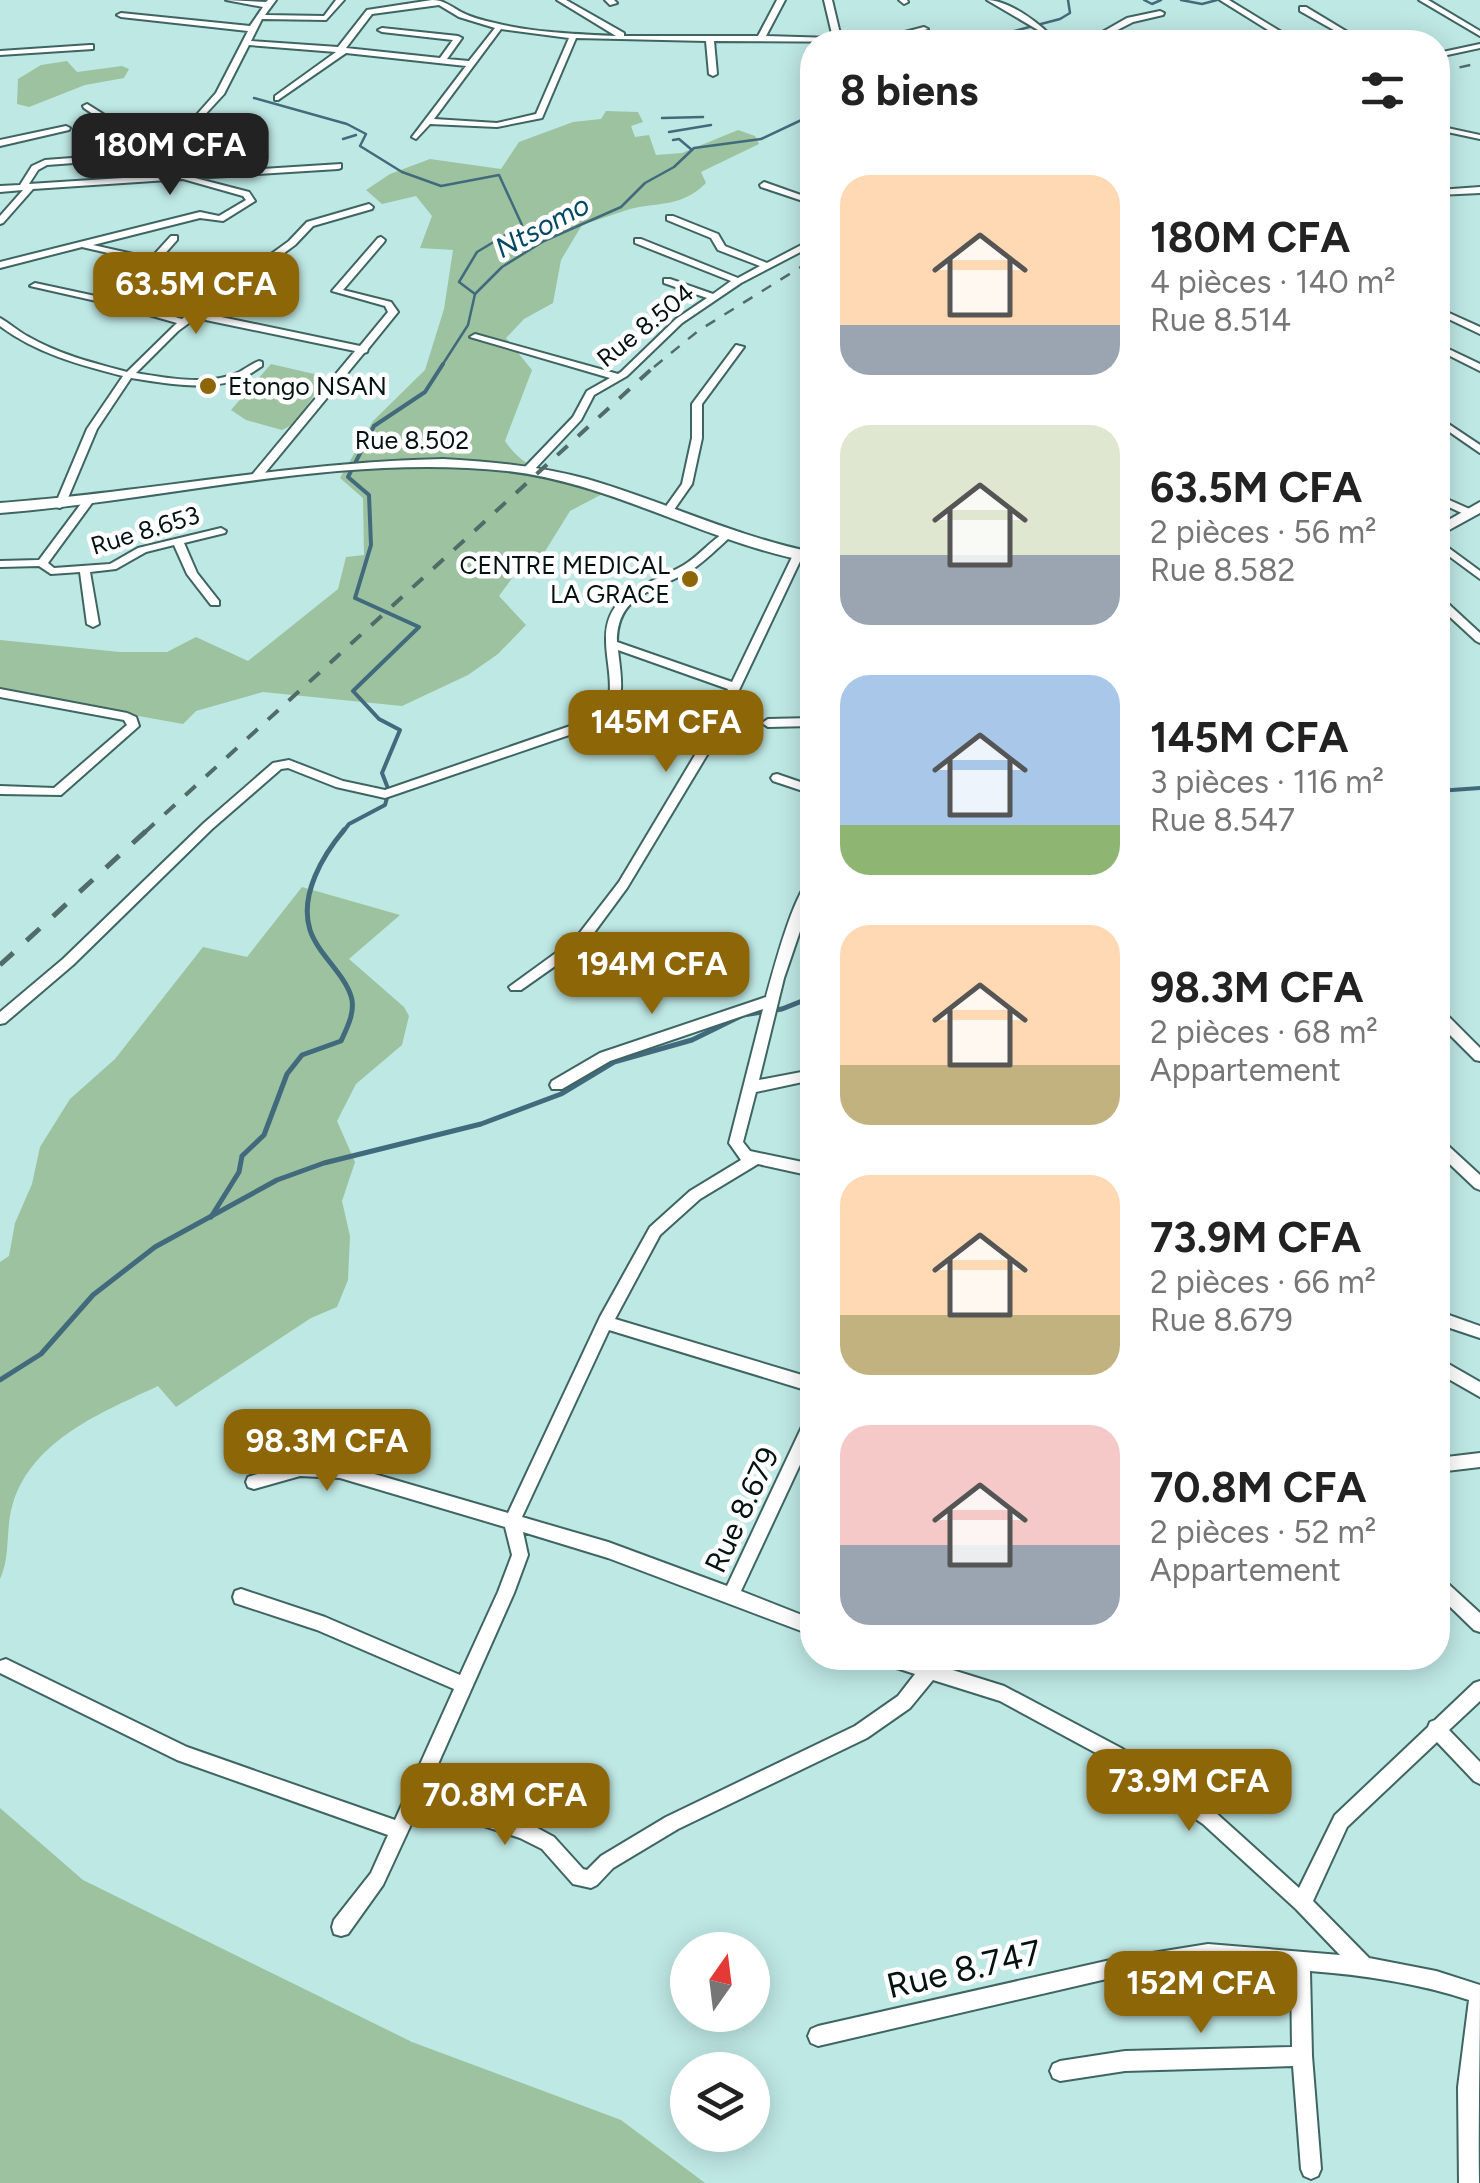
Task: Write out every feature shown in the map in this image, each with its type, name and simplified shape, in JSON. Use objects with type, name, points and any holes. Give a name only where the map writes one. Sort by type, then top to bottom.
[{"type":"main road","name":"Rue 8.502","points":[[0,508],[88,503],[344,465],[427,462],[529,470],[667,512],[726,535],[800,555]]},
{"type":"main road","points":[[1450,525],[1475,510]]},
{"type":"street","points":[[230,0],[270,3]]},
{"type":"street","points":[[259,18],[326,18],[340,0]]},
{"type":"street","points":[[562,0],[624,37]]},
{"type":"street","points":[[761,38],[782,0]]},
{"type":"street","points":[[828,0],[836,30]]},
{"type":"street","points":[[991,0],[1043,30]]},
{"type":"street","points":[[1224,0],[1276,30]]},
{"type":"street","points":[[1423,0],[1480,34]]},
{"type":"street","points":[[278,98],[342,50],[370,12],[437,2],[459,15],[498,27],[624,37],[800,39]]},
{"type":"street","points":[[0,221],[35,168],[45,163],[206,151],[196,120],[220,94],[270,3]]},
{"type":"street","points":[[1303,10],[1339,30]]},
{"type":"street","points":[[1111,30],[1130,20],[1160,13]]},
{"type":"street","points":[[121,15],[254,30]]},
{"type":"street","points":[[416,137],[498,27]]},
{"type":"street","points":[[382,30],[458,38],[442,61]]},
{"type":"street","points":[[429,121],[497,125],[539,116],[574,34]]},
{"type":"street","points":[[710,38],[712,74]]},
{"type":"street","points":[[248,44],[471,64]]},
{"type":"street","points":[[1450,52],[1480,46]]},
{"type":"street","points":[[0,53],[90,47]]},
{"type":"street","points":[[88,106],[124,131],[146,155]]},
{"type":"street","points":[[0,143],[66,128]]},
{"type":"street","points":[[1450,131],[1480,137]]},
{"type":"street","points":[[0,188],[338,166]]},
{"type":"street","points":[[0,265],[200,215],[220,219],[251,201],[246,194],[199,185],[185,178]]},
{"type":"street","points":[[764,185],[800,198]]},
{"type":"street","points":[[1450,192],[1480,190]]},
{"type":"street","points":[[60,505],[92,429],[128,376],[182,322],[280,252],[310,224],[369,207]]},
{"type":"street","points":[[670,218],[714,236],[721,248],[766,266]]},
{"type":"street","points":[[116,303],[174,238]]},
{"type":"street","points":[[256,478],[393,312],[392,308],[338,291],[381,240]]},
{"type":"street","points":[[638,241],[738,281]]},
{"type":"street","points":[[82,244],[154,261]]},
{"type":"street","name":"Rue 8.504","points":[[529,470],[577,418],[590,392],[620,377],[679,320],[738,281],[800,250]]},
{"type":"street","points":[[667,281],[712,298]]},
{"type":"street","points":[[35,286],[182,322]]},
{"type":"street","points":[[192,314],[364,350]]},
{"type":"street","points":[[1450,317],[1476,331]]},
{"type":"street","points":[[0,321],[30,344],[128,376],[183,384],[249,374],[259,364]]},
{"type":"street","points":[[476,338],[620,377]]},
{"type":"street","points":[[667,512],[687,484],[697,438],[697,404],[739,347]]},
{"type":"street","points":[[1450,353],[1480,368]]},
{"type":"street","points":[[1450,429],[1480,450]]},
{"type":"street","points":[[1450,502],[1475,510]]},
{"type":"street","name":"Rue 8.653","points":[[88,503],[42,564],[58,573],[85,572],[112,567],[142,550],[221,531]]},
{"type":"street","points":[[0,1019],[68,962],[277,766],[289,764],[373,794],[401,792],[606,718],[615,703],[611,644],[618,610],[630,598],[688,567],[726,535]]},
{"type":"street","points":[[178,542],[192,574],[215,603]]},
{"type":"street","points":[[1450,552],[1480,576]]},
{"type":"street","points":[[0,566],[42,564]]},
{"type":"street","points":[[516,987],[580,942],[624,886],[707,744],[800,565]]},
{"type":"street","points":[[85,572],[93,624]]},
{"type":"street","points":[[1450,611],[1480,639]]},
{"type":"street","points":[[611,644],[735,687]]},
{"type":"street","points":[[0,692],[127,717],[133,726],[57,792],[0,790]]},
{"type":"street","points":[[768,724],[800,723]]},
{"type":"street","points":[[777,778],[800,786]]},
{"type":"street","points":[[800,910],[770,1001],[736,1143],[746,1156],[800,1167]]},
{"type":"street","points":[[557,1085],[605,1058],[770,1001]]},
{"type":"street","points":[[1450,1027],[1480,1056]]},
{"type":"street","points":[[752,1088],[800,1078]]},
{"type":"street","points":[[1450,1156],[1480,1184]]},
{"type":"street","points":[[340,1927],[377,1878],[520,1555],[512,1522],[605,1322],[655,1231],[695,1195],[758,1158]]},
{"type":"street","points":[[1450,1321],[1480,1332]]},
{"type":"street","points":[[605,1322],[800,1381]]},
{"type":"street","points":[[1450,1372],[1480,1390]]},
{"type":"street","name":"Rue 8.679","points":[[800,1448],[730,1594],[800,1622]]},
{"type":"street","points":[[1450,1464],[1480,1460]]},
{"type":"street","points":[[254,1482],[300,1468],[340,1472],[608,1550],[730,1594]]},
{"type":"street","points":[[1450,1596],[1480,1624]]},
{"type":"street","points":[[241,1598],[335,1630],[462,1685]]},
{"type":"street","points":[[6,1667],[183,1754],[398,1830]]},
{"type":"street","points":[[923,1670],[1004,1694],[1115,1754],[1208,1818],[1302,1903],[1364,1966],[1436,1980],[1479,1994],[1468,2087],[1469,2183]]},
{"type":"street","points":[[414,1794],[524,1830],[548,1843],[579,1878],[591,1880],[607,1862],[672,1823],[861,1732],[904,1702],[928,1672]]},
{"type":"street","points":[[1302,1903],[1342,1821],[1480,1690]]},
{"type":"street","points":[[1436,1728],[1480,1775]]},
{"type":"street","name":"Rue 8.747","points":[[818,2036],[1115,1968],[1208,1953],[1364,1966]]},
{"type":"street","points":[[1300,1962],[1311,2170]]},
{"type":"street","points":[[1060,2071],[1125,2061],[1302,2056]]},
{"type":"green space","points":[[67,61],[77,72],[122,66],[129,69],[124,78],[85,85],[29,107],[17,104],[18,79],[41,65]]},
{"type":"green space","points":[[606,111],[638,112],[643,122],[631,126],[635,137],[649,135],[656,155],[682,153],[738,130],[755,136],[759,144],[701,172],[706,183],[688,196],[582,225],[561,260],[553,303],[524,319],[506,338],[532,370],[505,441],[538,470],[608,491],[570,511],[544,553],[518,570],[499,596],[526,625],[498,654],[468,675],[402,706],[263,692],[196,711],[183,724],[0,691],[0,640],[120,652],[167,652],[196,637],[248,661],[338,589],[346,557],[364,555],[363,498],[340,478],[373,421],[425,370],[444,309],[453,250],[420,248],[432,216],[416,196],[382,204],[366,190],[390,174],[430,159],[501,169],[519,142],[573,122],[601,119]]},
{"type":"green space","points":[[271,364],[327,377],[294,424],[282,430],[246,420],[231,410]]},
{"type":"green space","points":[[302,887],[400,915],[349,959],[404,1007],[409,1016],[402,1045],[356,1084],[337,1121],[355,1162],[342,1201],[350,1236],[348,1280],[337,1307],[311,1318],[176,1407],[158,1386],[93,1418],[53,1445],[36,1461],[13,1503],[0,1579],[0,1262],[9,1256],[15,1223],[32,1184],[40,1147],[70,1099],[115,1059],[203,947],[247,957]]},
{"type":"green space","points":[[0,1808],[83,1880],[412,2042],[621,2120],[705,2183],[0,2183]]},
{"type":"waterway","name":"Ntsomo","points":[[1018,30],[1060,19],[1070,13],[1068,0]]},
{"type":"waterway","name":"Ntsomo","points":[[1144,0],[1152,4],[1161,0]]},
{"type":"waterway","name":"Ntsomo","points":[[1181,0],[1202,4],[1217,0]]},
{"type":"waterway","points":[[254,98],[347,124],[366,134],[360,146],[402,172],[441,186],[499,175],[522,225],[477,252],[459,282],[475,294]]},
{"type":"waterway","points":[[662,118],[703,117]]},
{"type":"waterway","name":"Ntsomo","points":[[692,150],[761,139],[800,121]]},
{"type":"waterway","points":[[669,132],[711,125]]},
{"type":"waterway","points":[[343,139],[356,135]]},
{"type":"waterway","points":[[673,140],[679,139],[692,150]]},
{"type":"waterway","name":"Ntsomo","points":[[475,294],[502,267],[544,241],[621,207],[645,183],[674,167],[692,150]]},
{"type":"waterway","name":"Ntsomo","points":[[441,367],[468,325],[475,294]]},
{"type":"waterway","name":"Ntsomo","points":[[342,833],[349,824],[385,805],[389,791],[382,773],[400,730],[379,719],[353,691],[419,627],[355,598],[371,545],[369,495],[348,477],[374,426],[425,392],[443,364]]},
{"type":"waterway","points":[[1450,790],[1480,788]]},
{"type":"waterway","points":[[212,1216],[239,1172],[242,1156],[264,1135],[287,1074],[302,1055],[341,1041],[350,1019],[351,996],[314,939],[307,917],[315,876],[344,830]]},
{"type":"waterway","points":[[212,1216],[277,1180],[324,1163],[481,1124],[561,1094],[614,1062],[692,1040],[743,1015],[800,1002]]},
{"type":"waterway","points":[[0,1380],[41,1354],[93,1295],[155,1247],[212,1216]]},
{"type":"railway","points":[[1450,69],[1480,63]]},
{"type":"railway","points":[[654,367],[698,331],[800,267]]},
{"type":"railway","points":[[144,833],[657,364]]},
{"type":"railway","points":[[0,965],[147,830]]},
{"type":"place","name":"Etongo NSAN","points":[[208,386]]},
{"type":"place","name":"CENTRE MEDICAL LA GRACE","points":[[690,579]]}]
